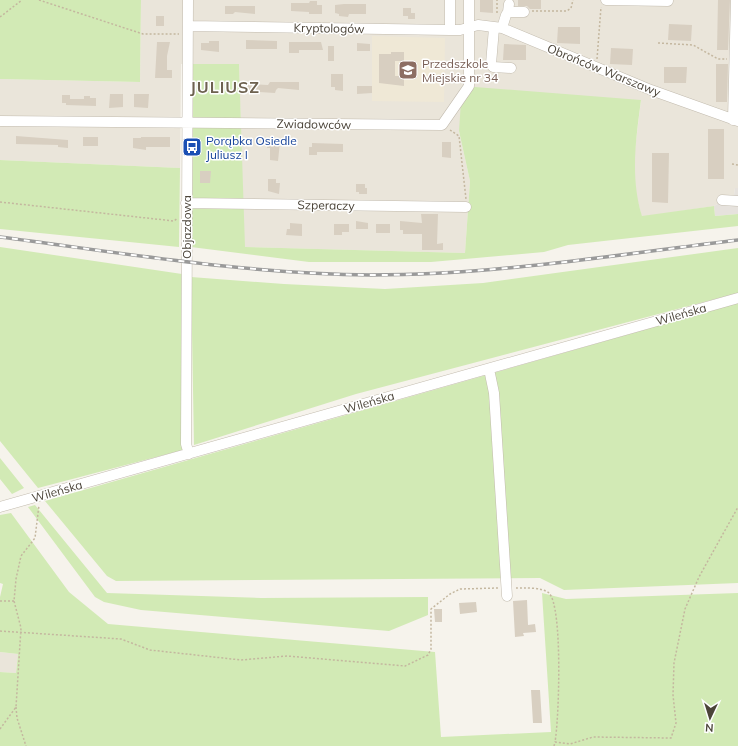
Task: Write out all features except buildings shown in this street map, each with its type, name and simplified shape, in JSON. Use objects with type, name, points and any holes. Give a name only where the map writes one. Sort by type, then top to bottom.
[{"type":"street","name":"Objazdowa","points":[[188,0],[186,122],[186,444],[189,454]]},
{"type":"street","points":[[450,0],[450,30]]},
{"type":"street","points":[[442,125],[469,86],[469,0]]},
{"type":"street","points":[[735,120],[736,0]]},
{"type":"street","points":[[603,2],[668,1]]},
{"type":"street","points":[[511,68],[493,67],[491,64],[498,28],[506,15],[508,8],[524,12]]},
{"type":"street","name":"Obrońców Warszawy","points":[[469,26],[478,25],[498,28],[651,90],[735,120]]},
{"type":"street","name":"Kryptologów","points":[[188,29],[460,30],[469,26]]},
{"type":"street","name":"Zwiadowców","points":[[0,121],[442,125]]},
{"type":"street","points":[[722,200],[738,201]]},
{"type":"street","name":"Szperaczy","points":[[186,203],[466,207]]},
{"type":"street","name":"Wileńska","points":[[0,507],[738,298]]},
{"type":"street","points":[[489,369],[494,393],[507,591]]},
{"type":"path","points":[[0,17],[22,0]]},
{"type":"path","points":[[39,0],[143,34],[181,34],[188,29]]},
{"type":"path","points":[[497,16],[498,0]]},
{"type":"path","points":[[524,12],[566,11],[571,8],[573,0]]},
{"type":"path","points":[[597,61],[603,2]]},
{"type":"path","points":[[658,43],[693,45],[718,59],[735,59]]},
{"type":"path","points":[[442,125],[458,136],[464,171],[466,207]]},
{"type":"path","points":[[732,164],[738,165]]},
{"type":"path","points":[[0,202],[174,221],[186,214]]},
{"type":"path","points":[[26,746],[17,718],[16,708],[21,632],[14,601],[16,579],[21,556],[35,538],[39,504],[44,500],[43,494]]},
{"type":"path","points":[[555,742],[570,744],[593,737],[671,738],[676,723],[673,695],[674,663],[685,609],[699,577],[738,507]]},
{"type":"path","points":[[0,631],[121,639],[150,650],[241,660],[287,656],[405,666],[428,655],[431,649],[431,609],[450,594],[460,589],[507,591],[542,590],[549,593],[553,602],[556,624],[559,700],[558,725],[554,746]]},
{"type":"path","points":[[0,601],[14,601]]},
{"type":"path","points":[[0,729],[16,708]]},
{"type":"shaded area","points":[[141,0],[738,0],[738,188],[735,188],[734,195],[714,206],[642,217],[635,191],[634,158],[641,100],[459,131],[470,181],[465,253],[244,247],[239,64],[181,64],[180,168],[0,160],[0,79],[140,82]]},
{"type":"shaded area","name":"Przedszkole Miejskie nr 34","points":[[372,36],[445,38],[444,102],[372,101]]},
{"type":"shaded area","points":[[735,188],[738,188],[738,214],[715,216],[714,206],[734,195]]},
{"type":"shaded area","points":[[0,652],[18,654],[16,673],[0,672]]},
{"type":"green space","points":[[0,0],[141,0],[140,82],[0,79]]},
{"type":"green space","points":[[192,64],[239,64],[245,247],[465,253],[470,181],[459,131],[462,86],[641,100],[636,144],[635,172],[638,201],[642,216],[714,206],[715,216],[738,214],[738,226],[568,245],[544,252],[431,262],[309,262],[191,247]]},
{"type":"green space","points":[[0,160],[180,168],[179,247],[0,229]]},
{"type":"green space","points":[[0,247],[182,274],[183,450],[38,488],[0,441]]},
{"type":"green space","points":[[738,248],[738,293],[356,394],[194,445],[191,277],[284,284],[385,289],[483,283]]},
{"type":"green space","points":[[738,303],[738,583],[564,590],[540,578],[116,581],[107,576],[45,501]]},
{"type":"green space","points":[[0,458],[24,488],[12,494],[0,479]]},
{"type":"green space","points":[[35,505],[107,593],[261,598],[428,597],[428,615],[389,631],[141,610],[104,602],[95,597],[28,507]]},
{"type":"green space","points":[[11,513],[69,592],[108,624],[435,652],[441,737],[551,732],[542,593],[566,599],[738,593],[738,746],[0,746],[0,672],[16,673],[18,654],[0,652],[0,597],[3,584],[0,583],[0,515]]},
{"type":"railway","points":[[0,237],[231,267],[324,274],[371,275],[463,272],[509,268],[601,258],[738,240]]},
{"type":"place","name":"Przedszkole Miejskie nr 34","points":[[408,70]]},
{"type":"place","name":"Porąbka Osiedle Juliusz I","points":[[192,147]]},
{"type":"district","name":"JULIUSZ","points":[[225,87]]}]
